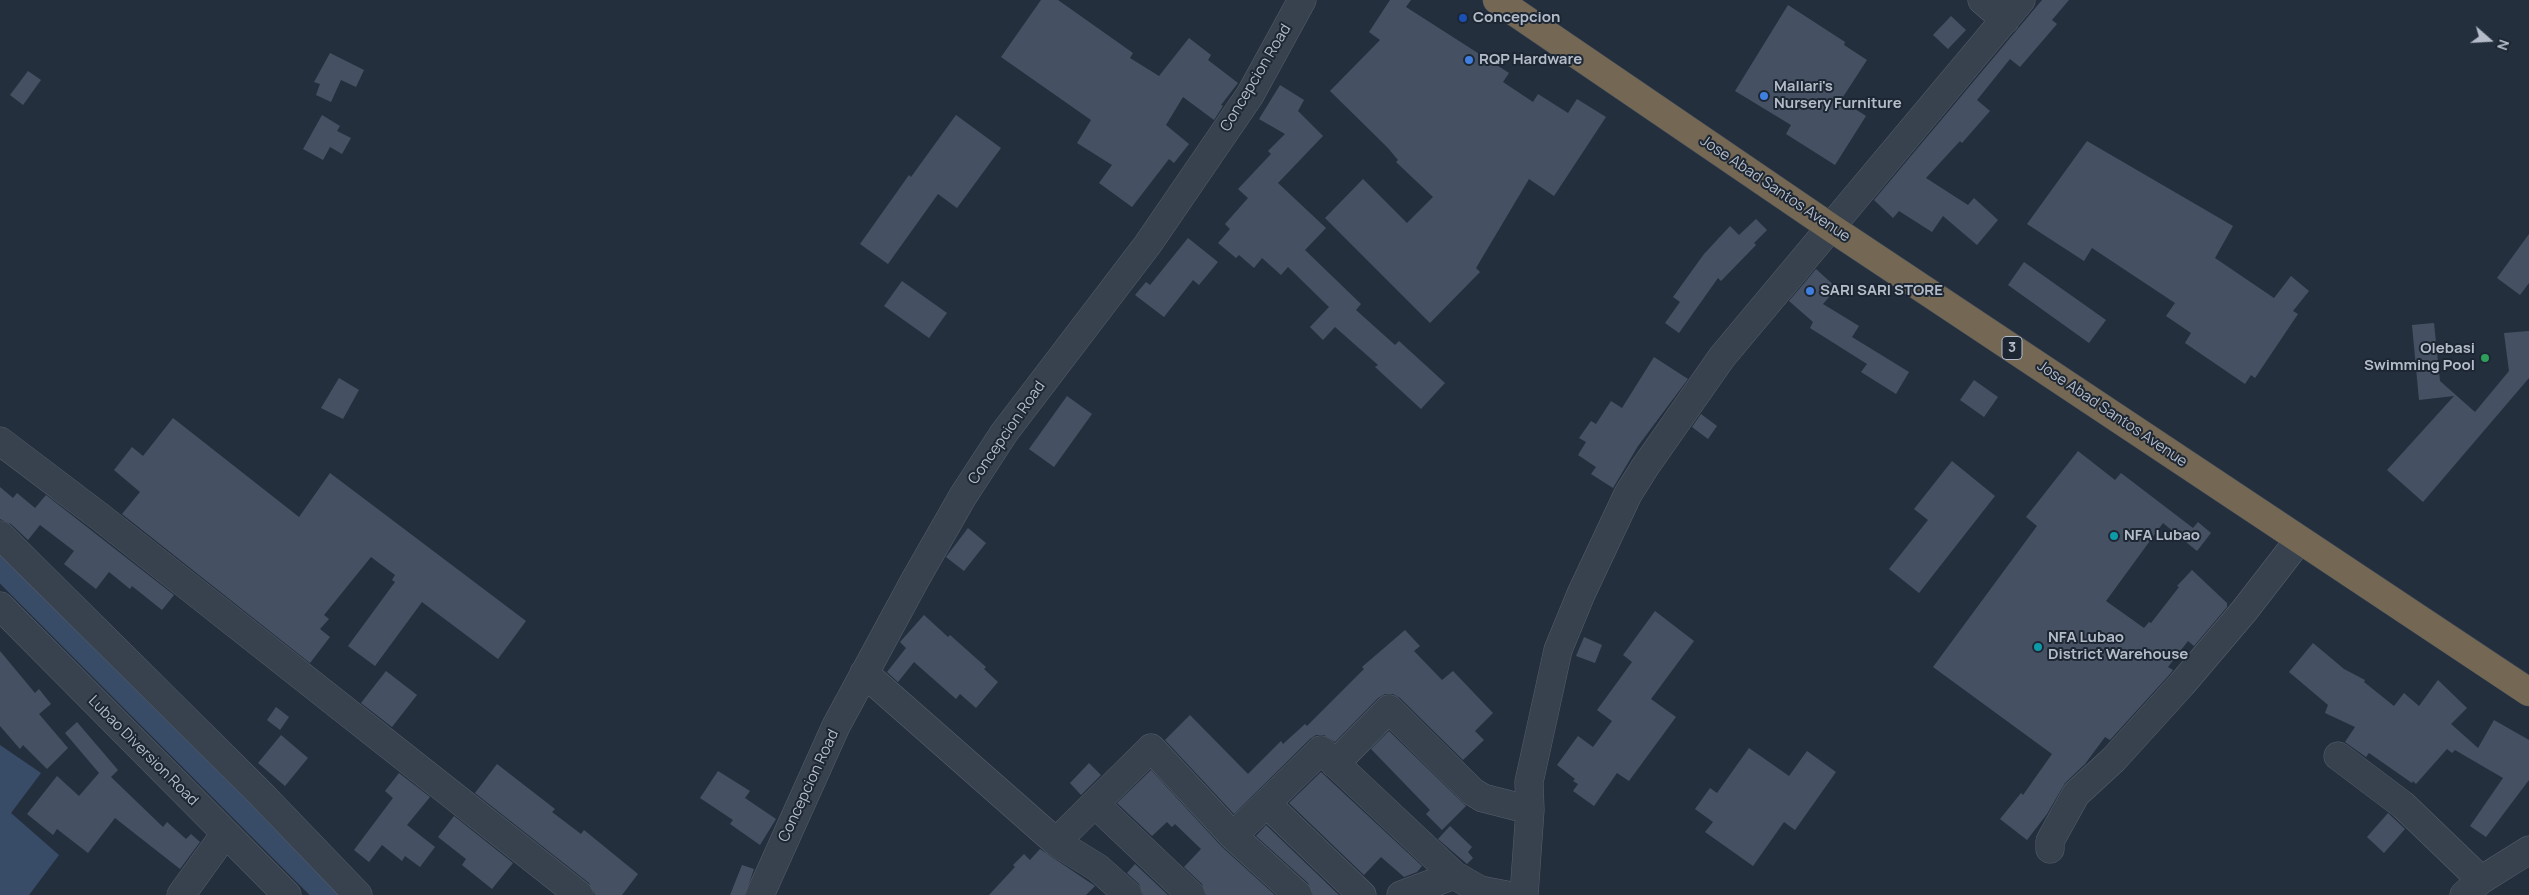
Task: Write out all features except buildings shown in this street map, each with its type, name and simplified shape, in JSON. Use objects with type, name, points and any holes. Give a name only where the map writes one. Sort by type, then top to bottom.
[{"type":"highway","name":"Jose Abad Santos Avenue","points":[[1497,0],[1830,227],[2529,692]]},
{"type":"street","name":"Concepcion Road","points":[[760,895],[836,726],[941,532],[1004,433],[1148,244],[1250,95],[1302,0]]},
{"type":"street","points":[[1524,895],[1530,782],[1558,650],[1581,594],[1628,494],[1645,466],[1722,357],[2013,10],[1982,0]]},
{"type":"street","points":[[0,441],[99,516],[579,895]]},
{"type":"street","points":[[0,535],[259,792],[358,895]]},
{"type":"street","points":[[2050,849],[2050,841],[2076,794],[2114,760],[2182,684],[2244,611],[2299,540]]},
{"type":"street","name":"Lubao Diversion Road","points":[[0,606],[287,895]]},
{"type":"street","points":[[864,673],[1056,842],[1098,868],[1128,895]]},
{"type":"street","points":[[1336,764],[1389,709],[1473,792],[1483,798],[1530,810]]},
{"type":"street","points":[[1056,842],[1151,748],[1233,836],[1298,895]]},
{"type":"street","points":[[1233,836],[1321,750],[1454,875],[1480,890],[1506,895]]},
{"type":"street","points":[[2338,756],[2404,806],[2472,888],[2529,850]]},
{"type":"street","points":[[1095,804],[1191,895]]},
{"type":"street","points":[[1267,804],[1362,895]]},
{"type":"street","points":[[180,895],[225,834]]},
{"type":"street","points":[[1401,895],[1454,875]]},
{"type":"water","points":[[0,745],[41,773],[11,813],[59,855],[29,895],[0,895]]},
{"type":"waterway","points":[[0,558],[335,895]]},
{"type":"place","name":"Concepcion","points":[[1463,18]]},
{"type":"place","name":"RQP Hardware","points":[[1469,60]]},
{"type":"place","name":"Mallari's Nursery Furniture","points":[[1764,96]]},
{"type":"place","name":"SARI SARI STORE","points":[[1810,291]]},
{"type":"place","name":"Olebasi Swimming Pool","points":[[2485,358]]},
{"type":"place","name":"NFA Lubao","points":[[2114,536]]},
{"type":"place","name":"NFA Lubao District Warehouse","points":[[2038,647]]}]
